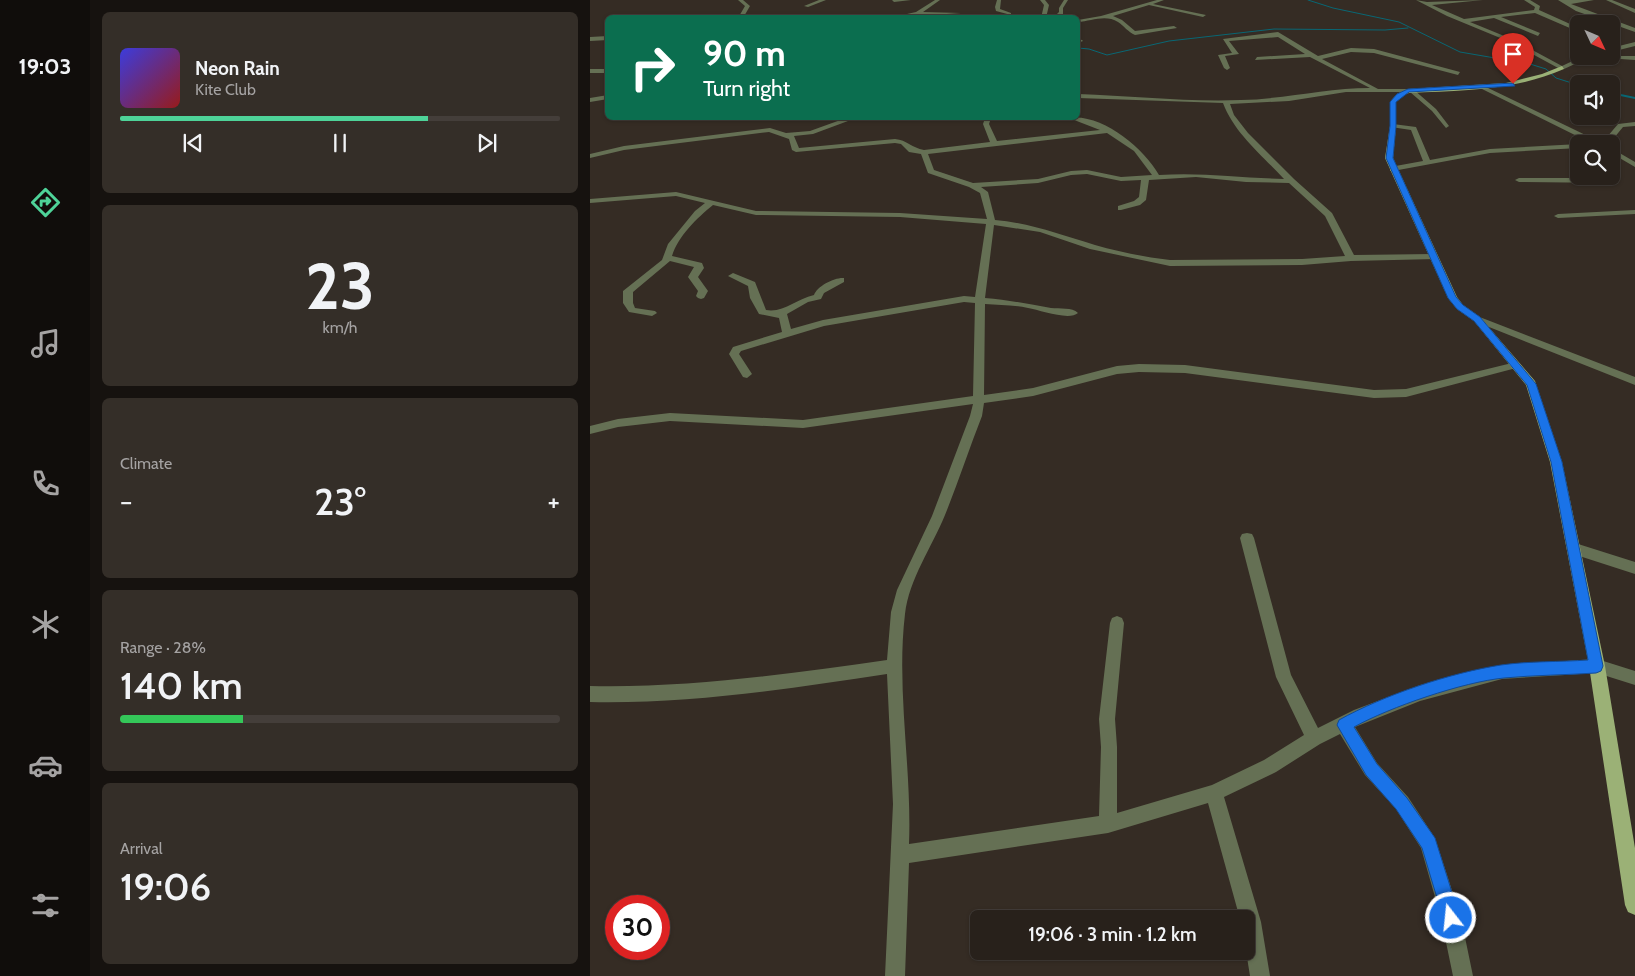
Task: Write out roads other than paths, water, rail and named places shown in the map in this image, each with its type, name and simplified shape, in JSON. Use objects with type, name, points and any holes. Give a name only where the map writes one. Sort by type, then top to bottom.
[{"type":"main road","points":[[1559,70],[1526,83],[1409,90],[1399,95],[1393,102],[1393,126],[1389,158],[1452,298],[1460,307],[1477,319],[1532,384],[1556,462],[1575,550],[1635,905]]},
{"type":"street","points":[[740,0],[748,6],[742,15]]},
{"type":"street","points":[[806,6],[824,0]]},
{"type":"street","points":[[894,1],[909,0]]},
{"type":"street","points":[[918,15],[938,0]]},
{"type":"street","points":[[999,0],[997,2],[998,10],[1010,14]]},
{"type":"street","points":[[1042,0],[1047,5],[1045,15]]},
{"type":"street","points":[[1061,15],[1061,8],[1066,0]]},
{"type":"street","points":[[1080,21],[1107,15],[1123,8],[1162,0]]},
{"type":"street","points":[[1418,0],[1462,21],[1512,41],[1559,70],[1570,65]]},
{"type":"street","points":[[1424,4],[1481,0]]},
{"type":"street","points":[[1526,0],[1538,6],[1539,8],[1536,11]]},
{"type":"street","points":[[1560,0],[1601,19],[1635,30]]},
{"type":"street","points":[[1566,3],[1592,0]]},
{"type":"street","points":[[1608,0],[1635,11]]},
{"type":"street","points":[[1141,5],[1203,15]]},
{"type":"street","points":[[1627,8],[1635,6]]},
{"type":"street","points":[[1462,21],[1536,11],[1570,26]]},
{"type":"street","points":[[931,15],[958,13]]},
{"type":"street","points":[[1107,15],[1120,21],[1132,32],[1136,33],[1174,28]]},
{"type":"street","points":[[1495,17],[1538,34]]},
{"type":"street","points":[[1227,68],[1221,55],[1236,54],[1225,40],[1278,34],[1315,56],[1359,78],[1375,89]]},
{"type":"street","points":[[590,39],[605,38]]},
{"type":"street","points":[[1345,42],[1351,50]]},
{"type":"street","points":[[1620,48],[1635,44]]},
{"type":"street","points":[[1620,45],[1626,47]]},
{"type":"street","points":[[1257,59],[1315,56],[1351,50],[1385,53],[1458,73]]},
{"type":"street","points":[[1620,58],[1635,58]]},
{"type":"street","points":[[1627,58],[1635,64]]},
{"type":"street","points":[[590,71],[605,71]]},
{"type":"street","points":[[1482,87],[1581,135]]},
{"type":"street","points":[[1080,96],[1226,102],[1289,99],[1346,90],[1409,90],[1434,110],[1446,126]]},
{"type":"street","points":[[590,100],[605,98]]},
{"type":"street","points":[[1226,102],[1236,123],[1290,181],[1328,215],[1351,258]]},
{"type":"street","points":[[787,135],[810,133],[846,120]]},
{"type":"street","points":[[987,120],[986,124],[995,145]]},
{"type":"street","points":[[1080,120],[1091,122],[1128,140],[1146,158],[1157,177]]},
{"type":"street","points":[[1611,135],[1619,124],[1626,122],[1635,124]]},
{"type":"street","points":[[1393,126],[1414,128],[1427,163]]},
{"type":"street","points":[[590,156],[624,148],[723,137],[771,127],[792,138],[796,150],[896,141],[903,142],[912,150],[924,152],[1107,131]]},
{"type":"street","points":[[1393,169],[1490,151],[1570,147]]},
{"type":"street","points":[[895,976],[902,804],[894,666],[895,632],[904,590],[938,516],[976,416],[979,400],[978,342],[980,299],[990,222],[990,213],[984,192],[972,185],[931,171],[924,152]]},
{"type":"street","points":[[1620,152],[1628,152]]},
{"type":"street","points":[[1620,156],[1635,164]]},
{"type":"street","points":[[972,185],[1038,181],[1079,172],[1094,172],[1121,179],[1209,175],[1246,180],[1290,181]]},
{"type":"street","points":[[1121,208],[1137,203],[1144,198],[1145,178]]},
{"type":"street","points":[[1519,180],[1570,180]]},
{"type":"street","points":[[590,201],[676,194],[756,213],[900,215],[990,222],[1035,228],[1093,247],[1170,263],[1302,262],[1351,258],[1433,257]]},
{"type":"street","points":[[652,313],[632,310],[627,295],[631,288],[662,265],[668,258],[671,246],[676,239],[698,212],[712,203]]},
{"type":"street","points":[[1558,216],[1635,212]]},
{"type":"street","points":[[668,258],[699,265],[699,268],[692,277],[703,291],[701,296]]},
{"type":"street","points":[[733,276],[752,284],[755,298],[762,312],[780,314],[786,319],[787,333]]},
{"type":"street","points":[[780,314],[805,300],[818,297],[820,291],[841,280]]},
{"type":"street","points":[[747,374],[734,352],[743,346],[850,318],[900,312],[948,301],[980,299],[1073,313]]},
{"type":"street","points":[[1477,319],[1632,379]]},
{"type":"street","points":[[590,430],[618,423],[670,418],[803,424],[1033,392],[1117,370],[1139,368],[1185,370],[1374,394],[1406,393],[1516,365]]},
{"type":"street","points":[[1247,538],[1284,677],[1314,738]]},
{"type":"street","points":[[1575,550],[1635,568]]},
{"type":"street","points":[[1108,824],[1109,747],[1107,719],[1117,623]]},
{"type":"street","points":[[590,694],[674,694],[765,684],[894,666]]},
{"type":"street","points":[[899,855],[1108,824],[1214,794],[1270,766],[1314,738],[1360,716],[1420,693],[1469,679],[1502,672],[1596,666],[1635,678]]},
{"type":"street","points":[[1344,725],[1371,770],[1402,803],[1429,844],[1451,918],[1463,976]]},
{"type":"street","points":[[1214,794],[1250,922],[1260,976]]},
{"type":"waterway","points":[[1308,0],[1333,8],[1399,22],[1460,52],[1530,64],[1546,69],[1556,78],[1570,82]]},
{"type":"waterway","points":[[1080,48],[1107,55],[1169,41],[1274,29],[1385,30],[1408,28]]},
{"type":"waterway","points":[[1620,95],[1635,98]]}]
